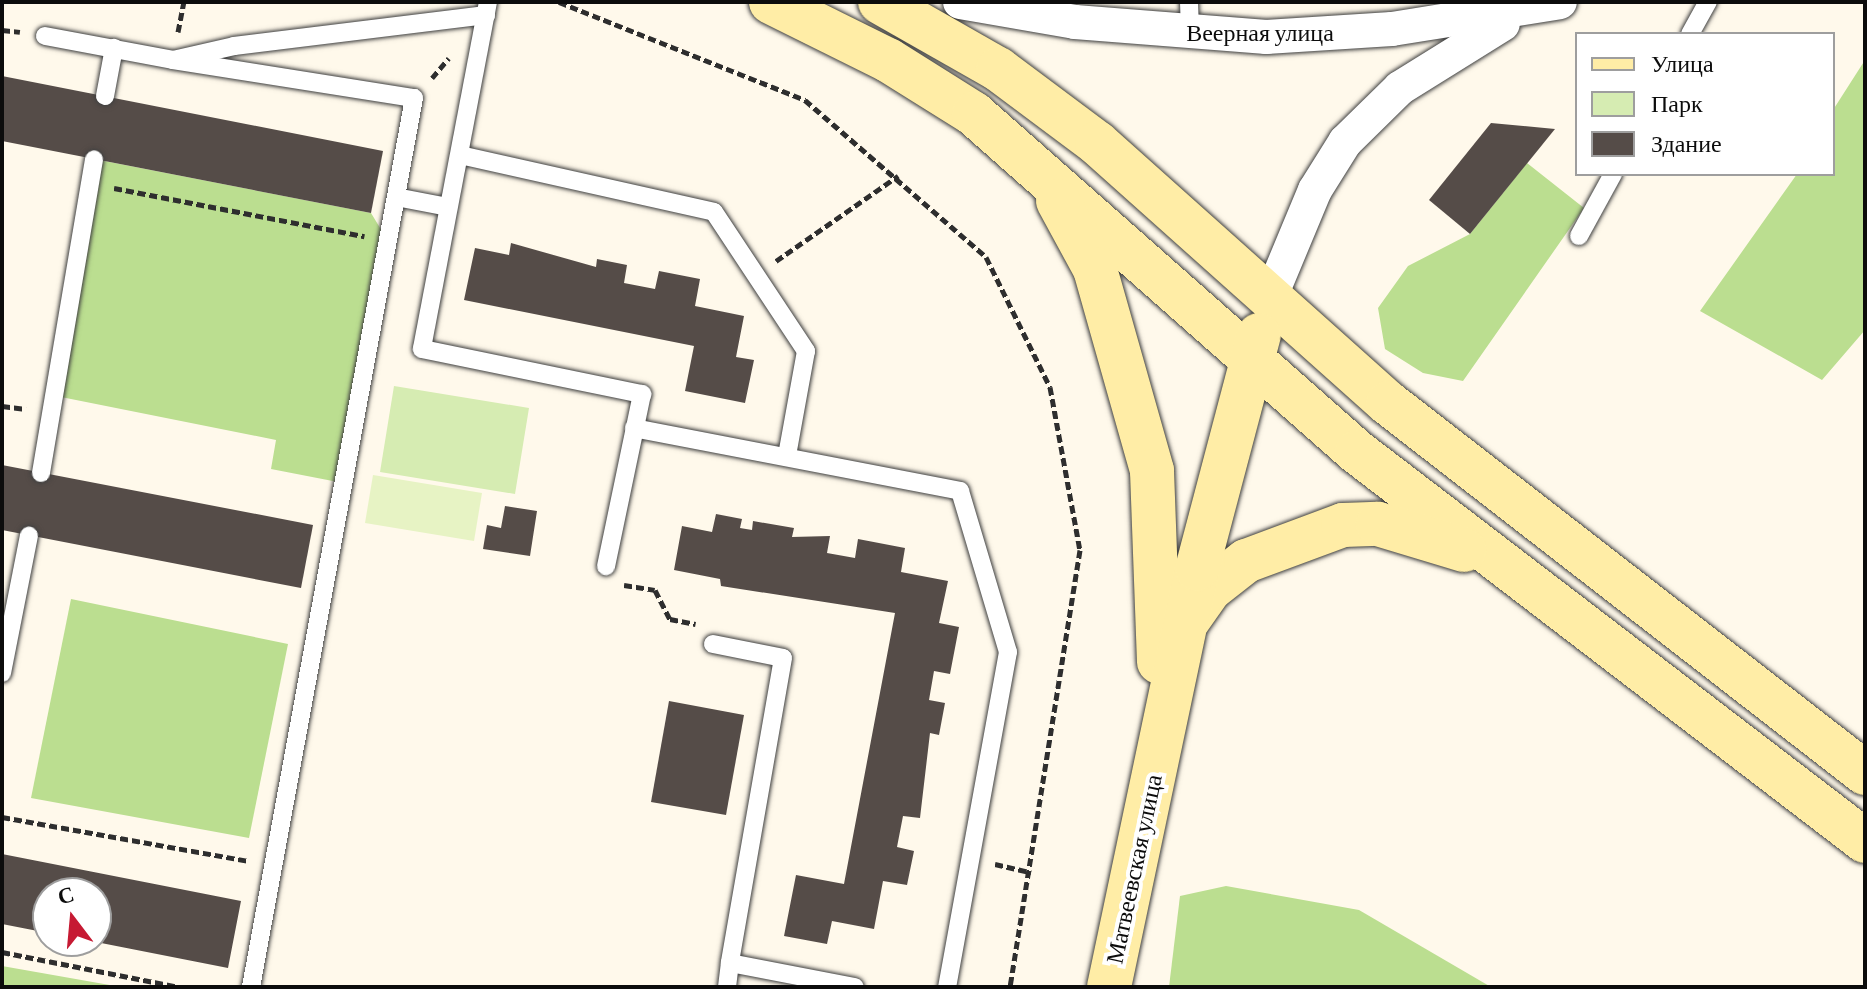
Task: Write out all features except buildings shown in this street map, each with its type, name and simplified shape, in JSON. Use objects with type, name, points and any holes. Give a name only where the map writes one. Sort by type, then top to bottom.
[{"type":"street","points":[[771,2],[925,83],[1044,174],[1252,360],[1504,565],[1865,841]]},
{"type":"street","points":[[880,2],[998,69],[1097,143],[1388,403],[1865,773]]},
{"type":"street","name":"Веерная улица","points":[[960,2],[1392,29],[1544,7]]},
{"type":"street","points":[[1159,751],[1186,624],[1252,360],[1270,298],[1315,190],[1345,142],[1400,88],[1466,42],[1544,7]]},
{"type":"street","points":[[1044,174],[1095,269],[1152,471],[1159,751]]},
{"type":"street","points":[[1186,624],[1209,590],[1246,561],[1343,525],[1424,534],[1504,565]]},
{"type":"street","name":"Матвеевская улица","points":[[1109,987],[1159,751]]},
{"type":"lane","points":[[1691,32],[1708,2]]},
{"type":"lane","points":[[173,60],[234,46],[487,8],[422,349],[642,394],[606,566]]},
{"type":"lane","points":[[45,36],[173,60],[414,98],[251,987]]},
{"type":"lane","points":[[105,96],[114,48]]},
{"type":"lane","points":[[460,155],[714,212],[806,351],[787,456]]},
{"type":"lane","points":[[41,473],[94,159]]},
{"type":"lane","points":[[1579,236],[1612,176]]},
{"type":"lane","points":[[396,197],[448,207]]},
{"type":"lane","points":[[634,428],[960,491],[1008,652],[947,987]]},
{"type":"lane","points":[[2,673],[29,536]]},
{"type":"lane","points":[[713,644],[783,658],[727,987]]},
{"type":"lane","points":[[730,963],[855,987]]},
{"type":"path","points":[[559,2],[805,100],[898,176],[986,257],[1050,387],[1080,550],[1031,872],[1010,987]]},
{"type":"path","points":[[756,275],[898,176]]},
{"type":"path","points":[[90,183],[388,241]]},
{"type":"path","points":[[606,566],[604,582],[655,590],[670,619],[716,628],[713,644]]},
{"type":"path","points":[[2,817],[273,865]]},
{"type":"path","points":[[971,859],[1031,872]]},
{"type":"path","points":[[2,952],[178,987]]},
{"type":"green space","points":[[1865,60],[1865,330],[1822,380],[1700,311],[1796,176],[1835,176],[1835,107]]},
{"type":"green space","points":[[94,159],[371,213],[388,241],[343,483],[271,469],[276,440],[56,396]]},
{"type":"green space","points":[[1527,163],[1584,208],[1463,381],[1423,373],[1385,349],[1378,308],[1408,266],[1470,234]]},
{"type":"green space","points":[[394,386],[529,408],[515,494],[380,472]]},
{"type":"green space","points":[[373,475],[482,493],[474,541],[365,523]]},
{"type":"green space","points":[[71,599],[288,644],[249,838],[31,798]]},
{"type":"green space","points":[[1226,886],[1359,910],[1491,987],[1169,987],[1180,896]]},
{"type":"green space","points":[[2,966],[121,987],[2,987]]}]
